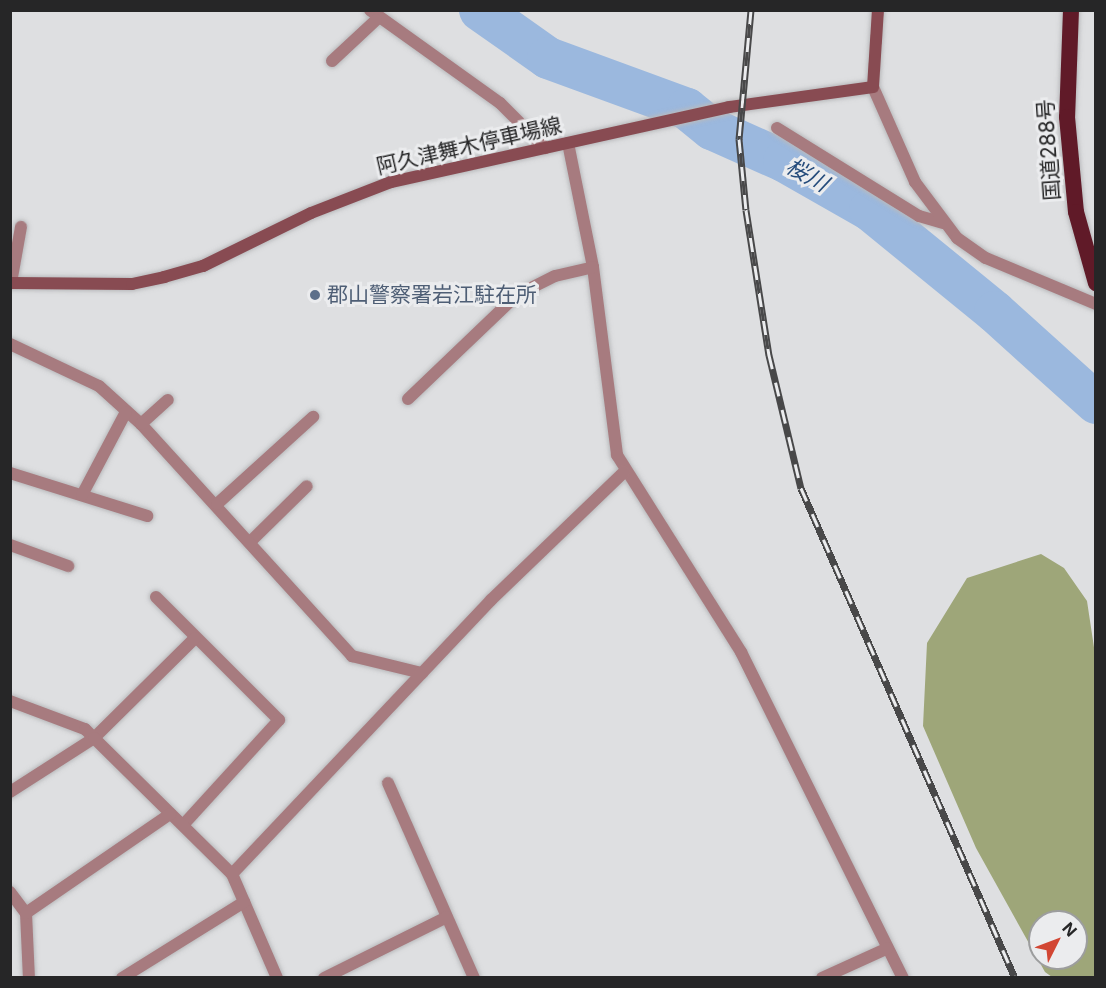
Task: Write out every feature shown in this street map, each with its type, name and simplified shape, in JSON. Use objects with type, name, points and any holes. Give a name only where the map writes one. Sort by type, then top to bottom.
[{"type":"highway","name":"国道288号","points":[[1071,10],[1066,117],[1076,213],[1095,283]]},
{"type":"main road","points":[[873,87],[878,10]]},
{"type":"main road","name":"阿久津舞木停車場線","points":[[11,283],[132,284],[164,277],[203,266],[311,213],[391,182],[729,107],[873,87]]},
{"type":"street","points":[[332,61],[373,15],[500,103],[545,148]]},
{"type":"street","points":[[873,87],[915,182],[944,223],[986,258],[1095,304]]},
{"type":"street","points":[[777,128],[919,216],[944,223]]},
{"type":"street","points":[[568,143],[593,267],[617,455],[624,472],[741,652],[903,978]]},
{"type":"street","points":[[11,283],[21,227]]},
{"type":"street","points":[[408,399],[517,295],[555,276],[593,267]]},
{"type":"street","points":[[10,344],[99,386],[141,424],[250,541],[326,633],[352,656],[422,673]]},
{"type":"street","points":[[141,424],[168,400]]},
{"type":"street","points":[[82,495],[126,412]]},
{"type":"street","points":[[217,504],[313,417]]},
{"type":"street","points":[[232,874],[422,673],[624,472]]},
{"type":"street","points":[[10,473],[147,516]]},
{"type":"street","points":[[250,541],[307,486]]},
{"type":"street","points":[[10,545],[68,566]]},
{"type":"street","points":[[156,597],[279,720],[183,825]]},
{"type":"street","points":[[10,792],[94,738],[195,638]]},
{"type":"street","points":[[10,702],[85,729],[232,874],[277,978]]},
{"type":"street","points":[[388,783],[474,978]]},
{"type":"street","points":[[26,913],[170,814]]},
{"type":"street","points":[[10,892],[26,913],[30,978]]},
{"type":"street","points":[[122,978],[244,902]]},
{"type":"street","points":[[324,978],[447,916]]},
{"type":"street","points":[[822,978],[888,948]]},
{"type":"green space","points":[[1041,554],[1064,568],[1087,601],[1095,654],[1095,977],[1052,977],[1044,970],[1088,970],[1088,910],[1028,910],[1028,941],[976,848],[923,726],[927,643],[967,578]]},
{"type":"waterway","name":"桜川","points":[[480,10],[548,58],[687,109],[712,129],[784,161],[870,210],[995,312],[1096,403]]},
{"type":"railway","points":[[751,10],[739,139],[746,210],[769,355],[801,488],[1015,978]]},
{"type":"place","name":"郡山警察署岩江駐在所","points":[[315,295]]}]
